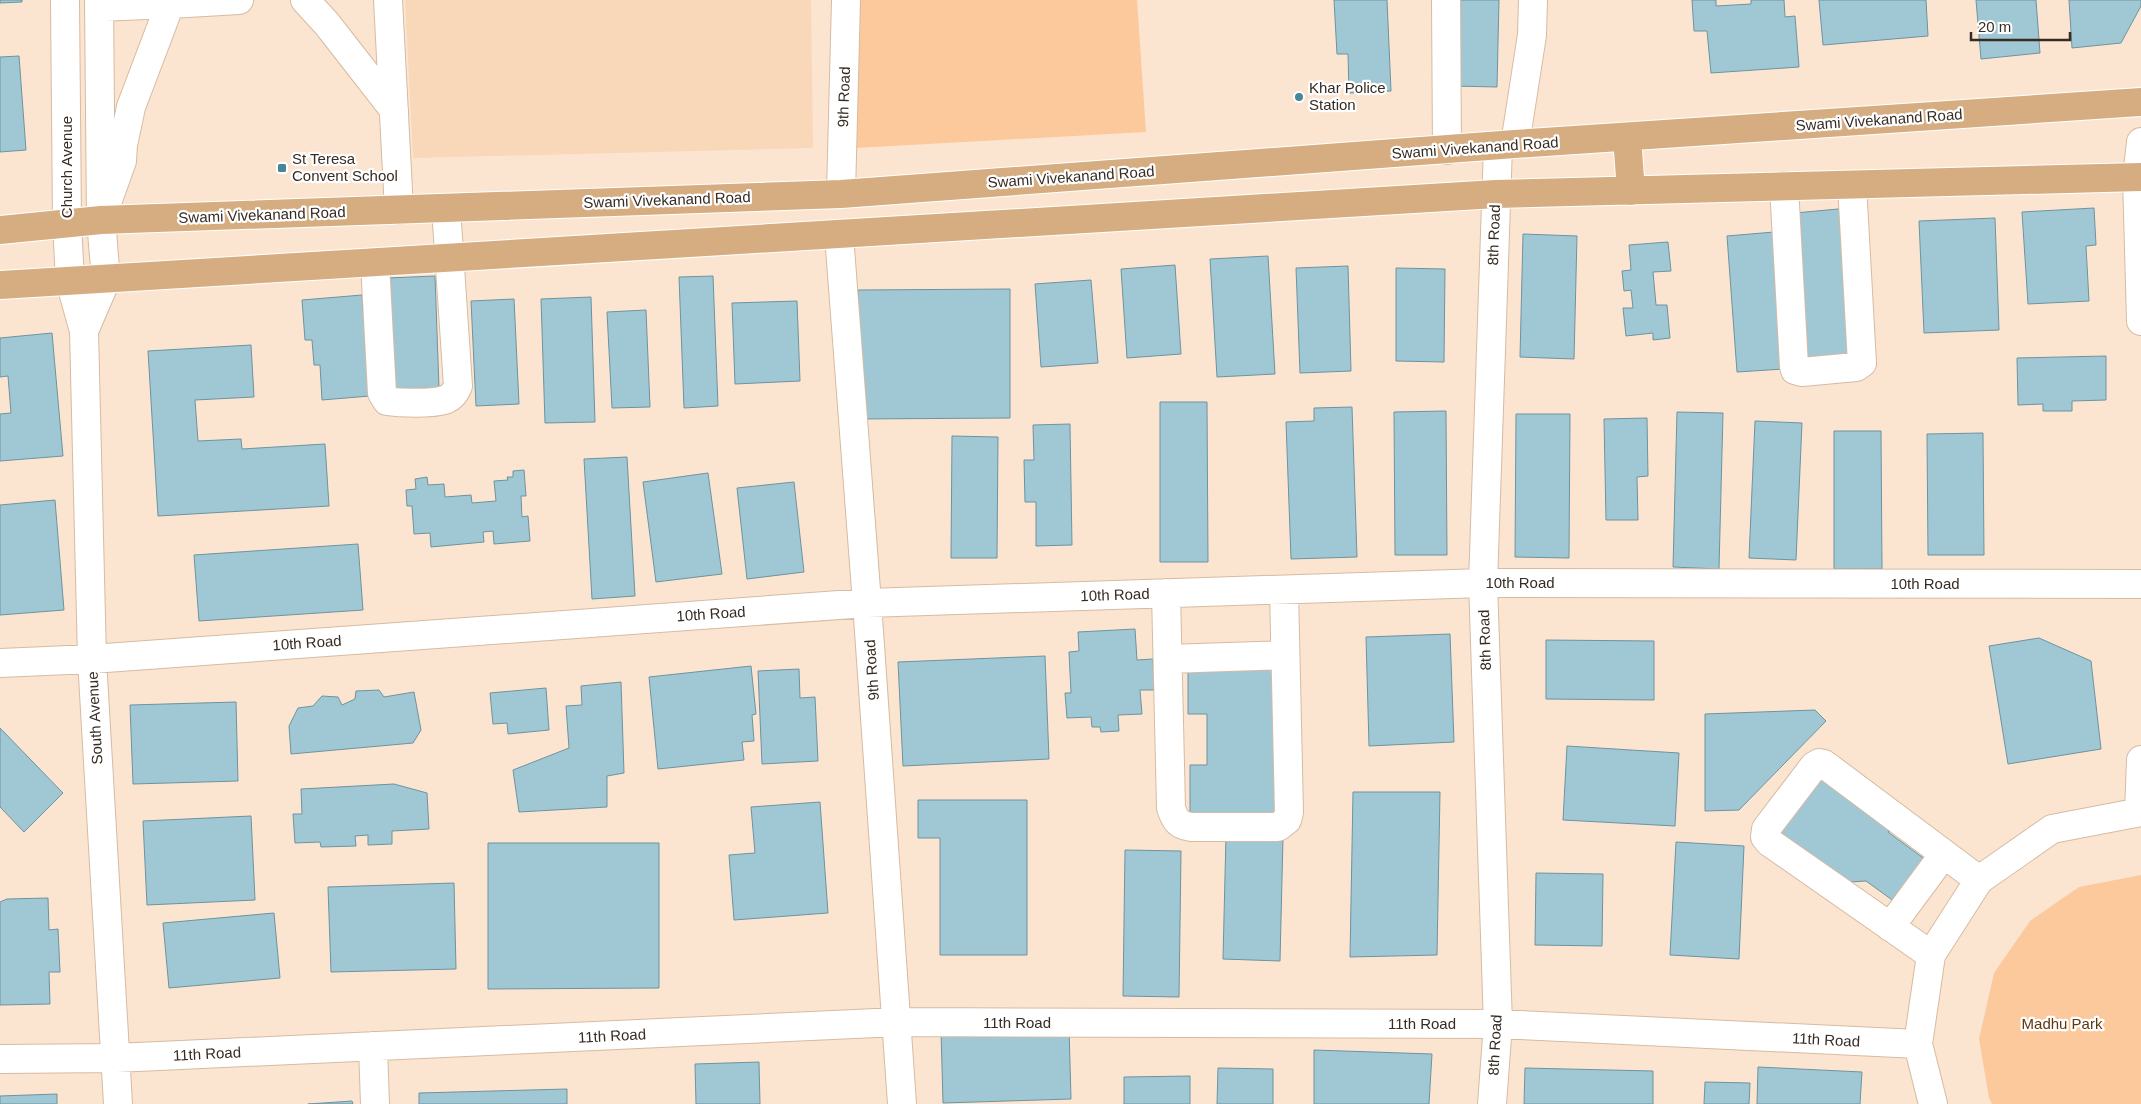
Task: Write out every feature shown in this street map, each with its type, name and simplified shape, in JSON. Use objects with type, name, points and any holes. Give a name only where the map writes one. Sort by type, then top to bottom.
[{"type":"main road","name":"Swami Vivekanand Road","points":[[0,230],[101,220],[841,194],[1507,145],[2141,102]]},
{"type":"main road","points":[[1627,137],[1631,190]]},
{"type":"main road","points":[[0,284],[106,280],[1496,194],[2139,177]]},
{"type":"street","name":"Church Avenue","points":[[65,0],[67,223],[70,281],[84,331]]},
{"type":"street","points":[[84,331],[106,280],[101,220],[99,4],[170,4],[239,0]]},
{"type":"street","points":[[305,0],[327,24],[394,110]]},
{"type":"street","points":[[388,0],[399,210]]},
{"type":"street","name":"9th Road","points":[[841,194],[846,0]]},
{"type":"street","points":[[1446,0],[1447,150]]},
{"type":"street","name":"8th Road","points":[[1492,1104],[1498,1024],[1483,583],[1496,194],[1507,145],[1521,105],[1532,35],[1533,0]]},
{"type":"street","points":[[101,220],[122,161],[123,145],[131,107],[170,4]]},
{"type":"street","points":[[2141,142],[2139,177],[2141,321]]},
{"type":"street","points":[[1784,186],[1794,366],[1795,370],[1802,372],[1856,367],[1862,363],[1852,184]]},
{"type":"street","points":[[375,263],[382,393],[387,402],[443,400],[454,394],[458,386],[446,208]]},
{"type":"street","name":"9th Road","points":[[839,235],[898,1022],[902,1104]]},
{"type":"street","name":"South Avenue","points":[[84,331],[92,659],[118,1104]]},
{"type":"street","name":"10th Road","points":[[0,663],[92,659],[867,603],[1483,583],[2141,584]]},
{"type":"street","points":[[1166,593],[1171,808],[1175,820],[1182,826],[1191,827],[1278,827],[1287,820],[1289,812],[1284,590]]},
{"type":"street","points":[[1168,659],[1285,655]]},
{"type":"street","points":[[1933,1104],[1918,1044],[1932,956],[1979,880],[2052,829],[2140,812],[2141,760]]},
{"type":"street","points":[[1932,956],[1769,842],[1765,837],[1766,829],[1814,766],[1819,763],[1824,764],[1979,880]]},
{"type":"street","points":[[1890,926],[1944,854]]},
{"type":"street","name":"11th Road","points":[[0,1059],[116,1058],[898,1022],[1498,1024],[1918,1044]]},
{"type":"street","points":[[373,1046],[375,1104]]},
{"type":"shaded area","points":[[405,0],[811,0],[813,148],[413,158]]},
{"type":"green space","points":[[860,0],[1137,0],[1146,132],[855,148]]},
{"type":"green space","name":"Madhu Park","points":[[2141,875],[2141,1104],[1992,1104],[1989,1098],[1979,1039],[1994,973],[2030,921],[2079,887]]},
{"type":"building","points":[[0,0],[22,0],[22,2],[0,3]]},
{"type":"building","points":[[1334,0],[1387,0],[1391,91],[1349,93],[1348,54],[1337,54]]},
{"type":"building","points":[[1454,0],[1499,0],[1497,87],[1452,86]]},
{"type":"building","points":[[1692,0],[1716,0],[1716,6],[1751,4],[1751,0],[1784,0],[1785,17],[1795,16],[1799,67],[1711,73],[1707,31],[1694,31]]},
{"type":"building","points":[[1819,0],[1926,0],[1928,36],[1823,45]]},
{"type":"building","points":[[1976,0],[2036,0],[2040,53],[1981,59]]},
{"type":"building","points":[[2069,0],[2141,0],[2141,6],[2121,43],[2072,48]]},
{"type":"building","points":[[19,56],[26,150],[0,152],[0,57]]},
{"type":"building","points":[[1849,208],[1856,360],[1803,365],[1795,213]]},
{"type":"building","points":[[2094,208],[2096,245],[2086,246],[2089,301],[2028,304],[2022,212]]},
{"type":"building","points":[[1995,218],[1999,330],[1924,333],[1919,221]]},
{"type":"building","points":[[1774,232],[1784,369],[1737,372],[1727,236]]},
{"type":"building","points":[[1523,234],[1577,236],[1574,359],[1520,357]]},
{"type":"building","points":[[1668,242],[1671,271],[1653,272],[1656,305],[1667,305],[1670,338],[1653,340],[1653,333],[1626,336],[1623,308],[1633,308],[1631,290],[1624,291],[1622,271],[1631,270],[1629,245]]},
{"type":"building","points":[[1268,256],[1275,374],[1217,377],[1210,259]]},
{"type":"building","points":[[1175,265],[1181,354],[1127,358],[1121,269]]},
{"type":"building","points":[[1348,266],[1351,371],[1300,373],[1296,268]]},
{"type":"building","points":[[1396,268],[1445,269],[1444,362],[1396,361]]},
{"type":"building","points":[[435,276],[439,388],[393,389],[388,278]]},
{"type":"building","points":[[713,276],[718,406],[684,408],[679,277]]},
{"type":"building","points":[[1091,280],[1098,363],[1041,367],[1035,284]]},
{"type":"building","points":[[1010,289],[1010,418],[858,419],[858,290]]},
{"type":"building","points":[[362,295],[370,396],[322,400],[320,365],[314,365],[312,340],[305,340],[302,300]]},
{"type":"building","points":[[591,297],[595,422],[545,423],[541,299]]},
{"type":"building","points":[[514,299],[519,404],[476,406],[471,301]]},
{"type":"building","points":[[797,301],[800,381],[735,384],[732,303]]},
{"type":"building","points":[[646,310],[650,407],[612,408],[607,312]]},
{"type":"building","points":[[52,333],[63,456],[0,461],[0,414],[11,413],[8,376],[0,377],[0,338]]},
{"type":"building","points":[[251,345],[254,397],[195,400],[198,441],[241,439],[242,449],[325,444],[329,506],[158,516],[148,351]]},
{"type":"building","points":[[2106,356],[2106,400],[2072,401],[2072,411],[2043,411],[2043,404],[2018,405],[2017,358]]},
{"type":"building","points":[[1160,402],[1207,402],[1208,562],[1160,562]]},
{"type":"building","points":[[1352,407],[1357,557],[1291,559],[1286,422],[1314,421],[1314,408]]},
{"type":"building","points":[[1446,411],[1447,555],[1395,555],[1394,412]]},
{"type":"building","points":[[1677,412],[1723,413],[1719,569],[1673,567]]},
{"type":"building","points":[[1516,414],[1570,414],[1569,558],[1515,557]]},
{"type":"building","points":[[1647,418],[1648,476],[1637,477],[1638,520],[1606,520],[1604,419]]},
{"type":"building","points":[[1755,421],[1802,423],[1796,560],[1749,558]]},
{"type":"building","points":[[1070,424],[1072,545],[1036,546],[1036,502],[1025,502],[1024,460],[1034,460],[1033,425]]},
{"type":"building","points":[[1834,431],[1881,431],[1882,569],[1834,569]]},
{"type":"building","points":[[1983,433],[1984,555],[1928,555],[1927,434]]},
{"type":"building","points":[[952,436],[998,437],[997,558],[951,558]]},
{"type":"building","points":[[627,457],[635,596],[592,599],[584,459]]},
{"type":"building","points":[[524,470],[526,496],[521,496],[522,517],[528,516],[530,541],[494,544],[493,531],[483,532],[484,542],[431,547],[430,533],[414,534],[412,506],[407,506],[406,490],[416,489],[415,479],[427,477],[428,485],[444,484],[445,497],[471,495],[472,503],[496,501],[494,481],[508,480],[507,477],[513,477],[513,471]]},
{"type":"building","points":[[708,473],[722,574],[656,582],[643,482]]},
{"type":"building","points":[[794,482],[804,572],[747,579],[737,488]]},
{"type":"building","points":[[55,500],[64,610],[0,615],[0,505]]},
{"type":"building","points":[[358,544],[363,610],[199,621],[194,555]]},
{"type":"building","points":[[1135,629],[1137,660],[1153,659],[1154,690],[1140,690],[1142,714],[1118,715],[1119,731],[1101,732],[1100,727],[1092,727],[1091,717],[1067,718],[1065,693],[1071,693],[1069,652],[1079,651],[1078,632]]},
{"type":"building","points":[[1450,634],[1454,742],[1369,746],[1366,637]]},
{"type":"building","points":[[2039,638],[2091,661],[2101,749],[2008,764],[1989,646]]},
{"type":"building","points":[[1546,640],[1654,641],[1654,700],[1546,699]]},
{"type":"building","points":[[1045,656],[1049,759],[903,766],[898,662]]},
{"type":"building","points":[[751,666],[756,714],[752,715],[754,741],[742,742],[744,760],[658,769],[649,677]]},
{"type":"building","points":[[1188,668],[1277,668],[1277,814],[1190,813],[1190,765],[1207,765],[1207,714],[1188,714]]},
{"type":"building","points":[[799,669],[800,698],[815,697],[818,761],[762,764],[758,671]]},
{"type":"building","points":[[621,682],[624,773],[607,776],[607,807],[519,812],[513,770],[569,748],[566,706],[582,705],[581,686]]},
{"type":"building","points":[[546,688],[549,730],[508,734],[507,723],[493,724],[490,693]]},
{"type":"building","points":[[379,690],[384,697],[414,692],[421,730],[413,743],[291,754],[289,726],[298,708],[313,706],[322,696],[338,697],[342,705],[355,699],[356,691]]},
{"type":"building","points":[[236,702],[238,781],[133,784],[130,705]]},
{"type":"building","points":[[1815,710],[1826,721],[1739,810],[1705,811],[1705,714]]},
{"type":"building","points":[[0,728],[63,793],[24,832],[0,807]]},
{"type":"building","points":[[1567,746],[1679,753],[1675,826],[1563,820]]},
{"type":"building","points":[[1823,771],[1895,824],[1888,832],[1926,860],[1895,902],[1866,881],[1849,882],[1779,833]]},
{"type":"building","points":[[394,784],[427,793],[429,829],[392,831],[392,844],[368,845],[368,835],[355,836],[356,846],[321,847],[320,842],[295,843],[293,814],[302,814],[301,789]]},
{"type":"building","points":[[1353,792],[1440,792],[1437,955],[1350,957]]},
{"type":"building","points":[[918,800],[1027,800],[1027,955],[940,955],[940,838],[918,838]]},
{"type":"building","points":[[820,802],[828,913],[734,920],[729,855],[755,853],[751,807]]},
{"type":"building","points":[[251,816],[255,900],[147,905],[143,821]]},
{"type":"building","points":[[1226,835],[1283,837],[1280,961],[1223,959]]},
{"type":"building","points":[[1676,842],[1744,846],[1739,959],[1670,955]]},
{"type":"building","points":[[488,843],[659,843],[659,988],[488,989]]},
{"type":"building","points":[[1125,850],[1181,851],[1179,997],[1123,996]]},
{"type":"building","points":[[1536,873],[1603,874],[1602,946],[1535,945]]},
{"type":"building","points":[[454,883],[456,969],[331,972],[328,887]]},
{"type":"building","points":[[48,898],[49,930],[58,929],[60,972],[49,972],[50,1004],[0,1005],[0,902],[7,899]]},
{"type":"building","points":[[274,913],[280,978],[169,988],[163,923]]},
{"type":"building","points":[[1069,1028],[1071,1099],[943,1103],[941,1031]]},
{"type":"building","points":[[1314,1050],[1432,1054],[1429,1104],[1314,1104]]},
{"type":"building","points":[[759,1062],[760,1104],[696,1104],[695,1064]]},
{"type":"building","points":[[1758,1067],[1862,1072],[1860,1104],[1757,1104]]},
{"type":"building","points":[[1218,1068],[1273,1069],[1273,1104],[1217,1104]]},
{"type":"building","points":[[1525,1068],[1653,1071],[1653,1104],[1524,1104]]},
{"type":"building","points":[[1190,1076],[1190,1104],[1124,1104],[1124,1077]]},
{"type":"building","points":[[1705,1082],[1750,1083],[1749,1104],[1704,1104]]},
{"type":"building","points":[[567,1089],[567,1104],[419,1104],[419,1093]]},
{"type":"building","points":[[57,1094],[57,1104],[0,1104],[0,1096]]},
{"type":"building","points":[[352,1101],[353,1104],[308,1104]]},
{"type":"place","name":"Khar Police Station","points":[[1299,97]]},
{"type":"place","name":"St Teresa Convent School","points":[[282,168]]}]
